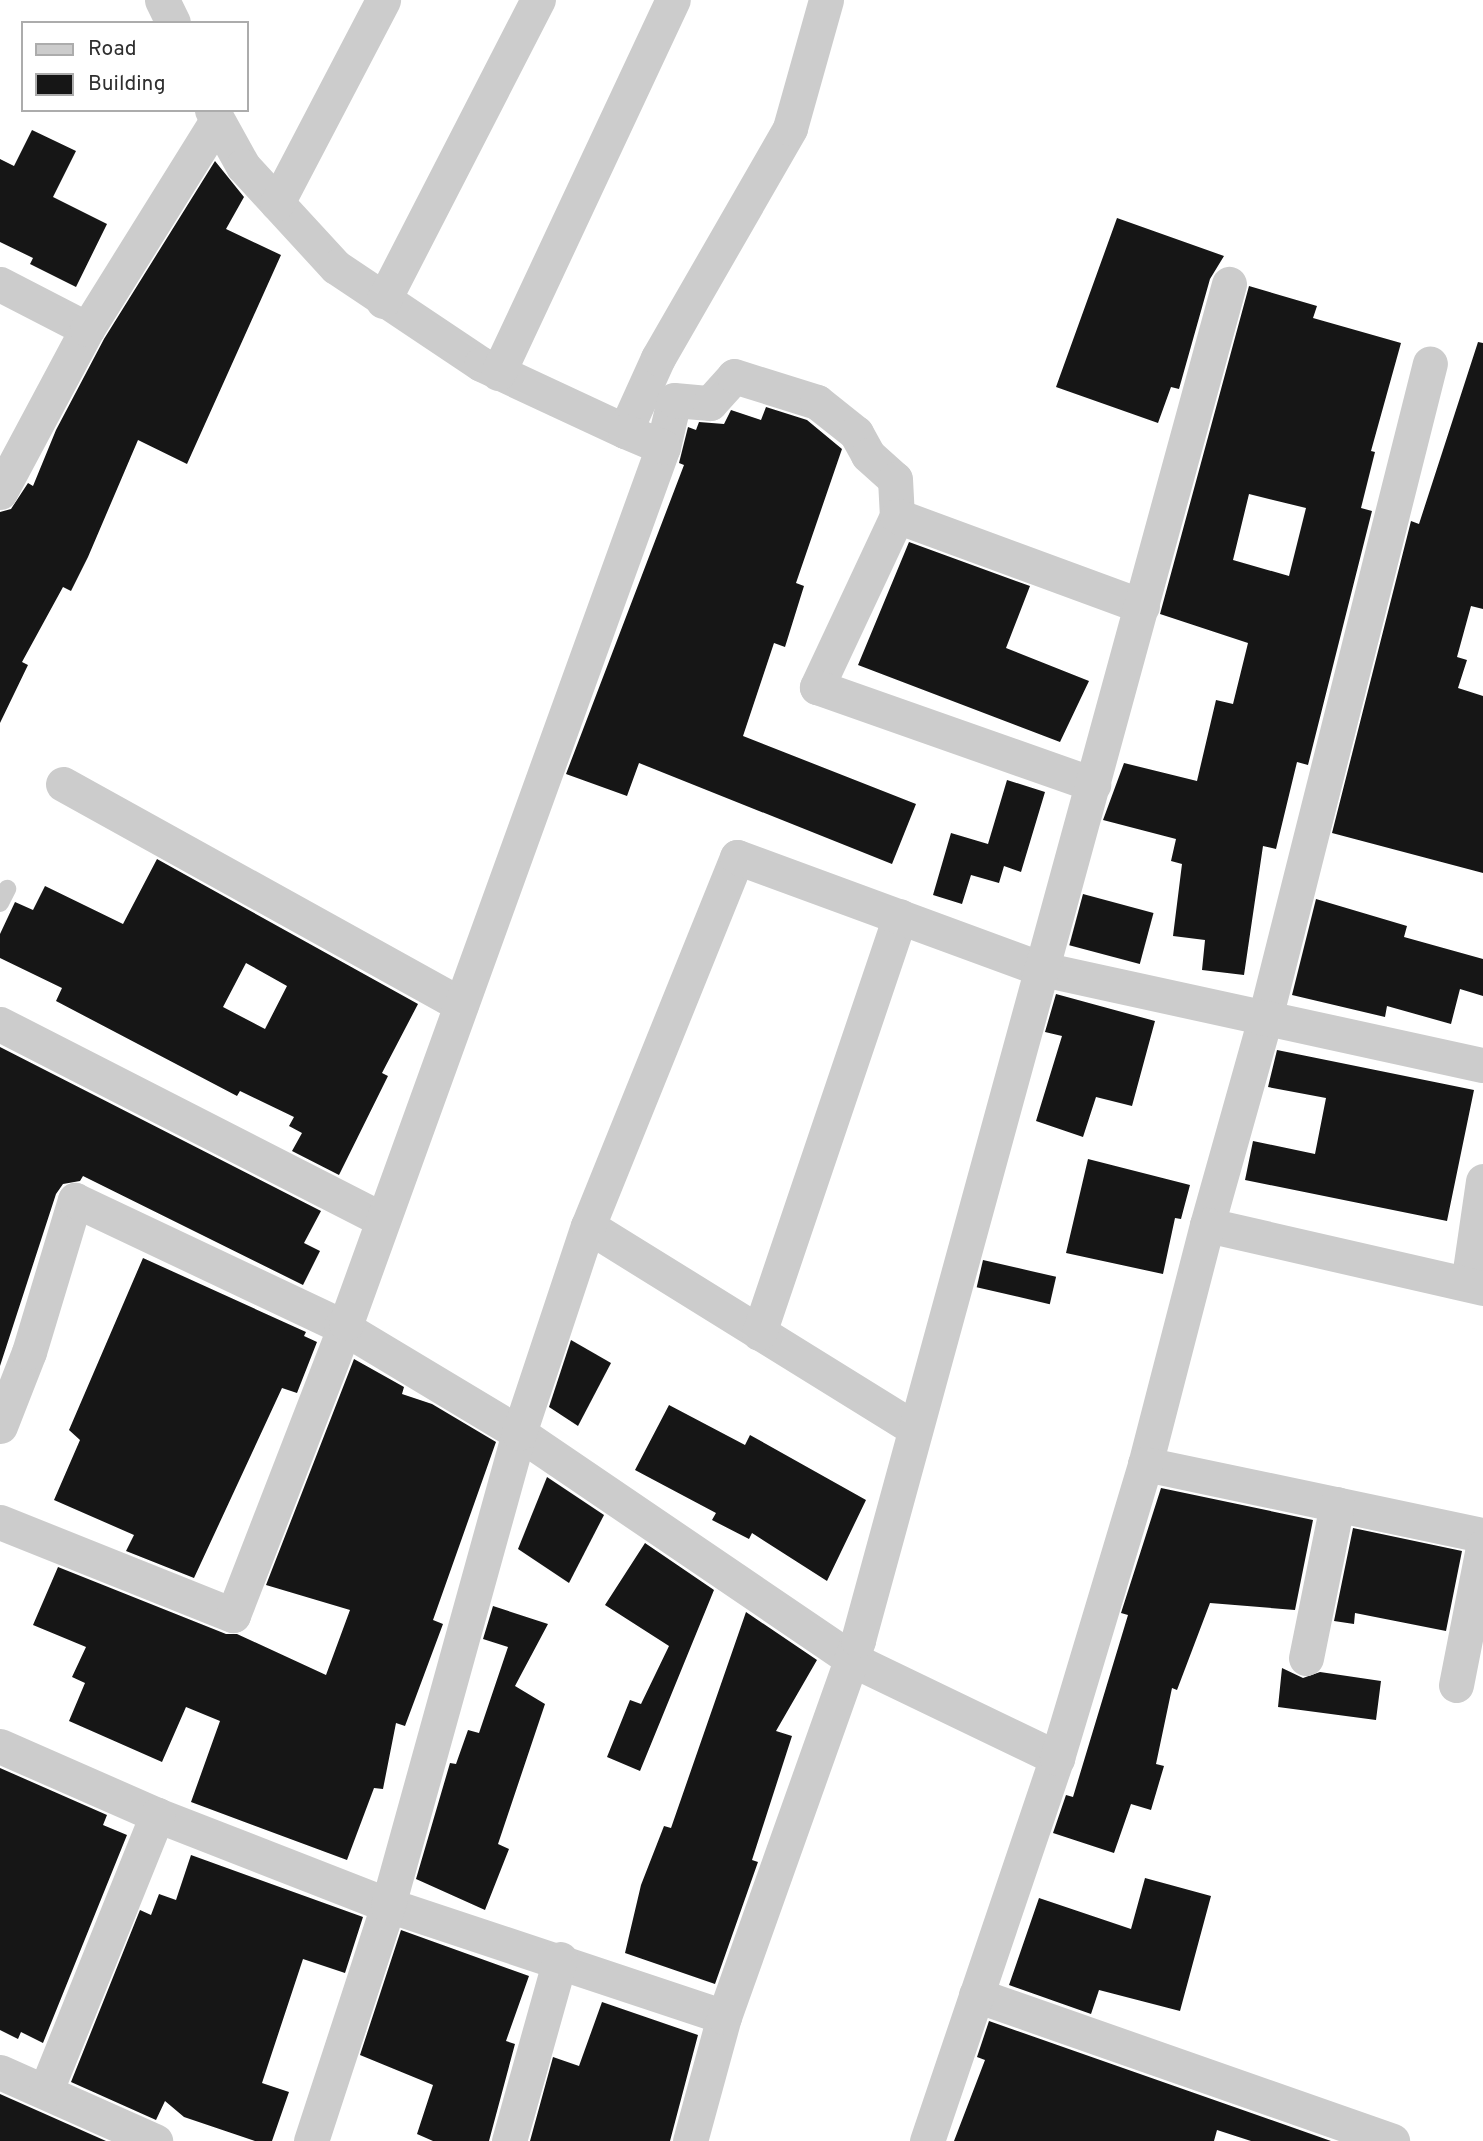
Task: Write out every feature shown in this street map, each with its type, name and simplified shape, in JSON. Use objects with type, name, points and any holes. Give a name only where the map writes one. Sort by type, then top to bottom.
[{"type":"street","points":[[162,0],[172,21]]},
{"type":"street","points":[[277,203],[383,0]]},
{"type":"street","points":[[383,301],[538,0]]},
{"type":"street","points":[[498,373],[673,0]]},
{"type":"street","points":[[625,432],[658,358],[790,128],[826,0]]},
{"type":"street","points":[[215,115],[243,166],[336,267],[383,301],[498,373],[663,447]]},
{"type":"street","points":[[0,492],[87,329],[215,115]]},
{"type":"street","points":[[0,284],[87,329]]},
{"type":"street","points":[[690,2141],[724,2017],[852,1659],[1229,284]]},
{"type":"street","points":[[927,2141],[1056,1758],[1145,1464],[1207,1225],[1265,1018],[1430,363]]},
{"type":"street","points":[[0,1522],[233,1615],[383,1220],[663,447],[674,400],[710,403],[734,376],[817,402],[856,433],[867,454],[895,480],[897,516],[817,687],[1093,784]]},
{"type":"street","points":[[897,516],[1142,606]]},
{"type":"street","points":[[63,784],[461,1005]]},
{"type":"street","points":[[311,2141],[388,1905],[519,1433],[588,1226],[737,857],[1042,969],[1483,1065]]},
{"type":"street","points":[[760,1332],[900,916]]},
{"type":"street","points":[[0,1024],[383,1220]]},
{"type":"street","points":[[1207,1225],[1475,1286],[1483,1181]]},
{"type":"street","points":[[0,1426],[29,1352],[75,1200],[341,1326],[519,1433],[852,1659],[1056,1758]]},
{"type":"street","points":[[588,1226],[915,1429]]},
{"type":"street","points":[[1145,1464],[1483,1535]]},
{"type":"street","points":[[1306,1658],[1337,1504]]},
{"type":"street","points":[[1456,1685],[1483,1547]]},
{"type":"street","points":[[0,1746],[157,1815],[388,1905],[560,1959],[724,2017]]},
{"type":"street","points":[[46,2090],[157,1815]]},
{"type":"street","points":[[509,2141],[560,1959]]},
{"type":"street","points":[[976,1994],[1392,2141]]},
{"type":"street","points":[[0,2072],[46,2090],[155,2141]]},
{"type":"building","points":[[32,130],[76,151],[53,197],[107,224],[76,287],[30,264],[33,258],[0,242],[0,159],[14,166]]},
{"type":"building","points":[[215,161],[244,197],[226,229],[281,255],[187,464],[138,440],[71,591],[63,587],[22,662],[28,665],[0,723],[0,512],[11,509],[28,483],[33,486],[56,430],[104,339]]},
{"type":"building","points":[[1117,218],[1224,256],[1210,279],[1179,389],[1171,387],[1158,423],[1056,387]]},
{"type":"building","points":[[1249,286],[1317,306],[1313,318],[1401,343],[1371,451],[1375,452],[1361,508],[1372,511],[1308,765],[1297,762],[1276,849],[1263,846],[1244,975],[1202,970],[1205,940],[1173,936],[1182,864],[1171,861],[1176,839],[1103,820],[1124,763],[1197,781],[1216,700],[1233,704],[1248,643],[1160,614]],"holes":[[[1249,494],[1306,508],[1289,576],[1233,560]]]},
{"type":"building","points":[[1478,342],[1483,343],[1483,609],[1471,606],[1457,657],[1467,660],[1458,688],[1483,696],[1483,873],[1332,833],[1411,521],[1419,524]]},
{"type":"building","points":[[766,407],[807,420],[842,449],[796,583],[804,586],[785,647],[774,643],[743,736],[916,804],[892,864],[639,763],[627,796],[566,774],[684,465],[679,463],[688,427],[696,430],[699,422],[724,424],[731,410],[761,420]]},
{"type":"building","points":[[909,542],[1030,586],[1006,648],[1089,681],[1060,742],[858,665]]},
{"type":"building","points":[[1007,780],[1045,792],[1021,872],[1004,866],[999,883],[971,875],[962,904],[933,895],[951,833],[988,844]]},
{"type":"building","points":[[157,859],[418,1004],[382,1073],[388,1076],[339,1175],[292,1151],[302,1133],[289,1126],[294,1117],[240,1091],[237,1096],[56,1001],[62,988],[0,958],[0,934],[15,902],[33,910],[45,886],[123,924]],"holes":[[[246,963],[287,986],[265,1029],[223,1007]]]},
{"type":"building","points":[[1083,894],[1154,913],[1140,964],[1069,945]]},
{"type":"building","points":[[1316,899],[1407,926],[1404,937],[1483,959],[1483,996],[1460,989],[1451,1024],[1387,1006],[1385,1017],[1292,995]]},
{"type":"building","points":[[1056,994],[1155,1021],[1132,1106],[1096,1097],[1083,1137],[1036,1121],[1062,1036],[1045,1032]]},
{"type":"building","points":[[0,1047],[321,1211],[304,1243],[320,1251],[303,1285],[83,1176],[80,1181],[63,1184],[56,1194],[0,1366]]},
{"type":"building","points":[[1277,1050],[1474,1090],[1447,1221],[1245,1180],[1253,1141],[1315,1154],[1326,1098],[1268,1087]]},
{"type":"building","points":[[1088,1159],[1190,1185],[1181,1219],[1175,1218],[1163,1274],[1066,1253]]},
{"type":"building","points":[[143,1258],[306,1332],[304,1336],[317,1342],[297,1393],[282,1388],[194,1578],[126,1551],[134,1535],[54,1500],[80,1440],[69,1430]]},
{"type":"building","points":[[983,1260],[1056,1277],[1050,1304],[977,1287]]},
{"type":"building","points":[[571,1340],[611,1363],[578,1426],[549,1407]]},
{"type":"building","points":[[354,1359],[404,1387],[402,1394],[432,1404],[496,1442],[433,1620],[443,1624],[405,1726],[396,1723],[383,1789],[374,1788],[347,1860],[191,1802],[220,1721],[186,1707],[162,1762],[69,1721],[85,1683],[72,1677],[86,1647],[33,1625],[58,1567],[226,1634],[237,1634],[326,1675],[350,1610],[266,1585]]},
{"type":"building","points":[[669,1405],[745,1445],[750,1435],[866,1500],[827,1581],[752,1533],[749,1539],[712,1520],[716,1513],[635,1470]]},
{"type":"building","points":[[547,1477],[604,1515],[569,1583],[518,1549]]},
{"type":"building","points":[[1161,1488],[1313,1520],[1295,1610],[1210,1603],[1177,1690],[1172,1688],[1156,1764],[1164,1766],[1151,1810],[1131,1804],[1114,1853],[1053,1833],[1066,1795],[1073,1797],[1128,1615],[1121,1613]]},
{"type":"building","points":[[1353,1528],[1462,1551],[1446,1631],[1355,1613],[1354,1624],[1334,1621]]},
{"type":"building","points":[[645,1543],[714,1590],[640,1771],[607,1757],[630,1700],[641,1704],[669,1646],[605,1605]]},
{"type":"building","points":[[493,1606],[548,1624],[515,1686],[545,1704],[498,1844],[509,1849],[485,1910],[416,1879],[450,1763],[456,1764],[468,1730],[479,1733],[508,1647],[483,1639]]},
{"type":"building","points":[[746,1612],[817,1660],[776,1731],[792,1736],[752,1860],[758,1862],[715,1984],[625,1953],[641,1885],[664,1826],[671,1828]]},
{"type":"building","points":[[1282,1668],[1303,1678],[1320,1672],[1381,1681],[1376,1720],[1278,1707]]},
{"type":"building","points":[[0,1768],[107,1815],[103,1825],[127,1835],[43,2043],[21,2032],[18,2039],[0,2030]]},
{"type":"building","points":[[191,1855],[363,1917],[345,1973],[303,1959],[262,2083],[289,2092],[272,2141],[255,2141],[184,2117],[165,2101],[156,2120],[71,2082],[140,1910],[151,1915],[159,1894],[176,1900]]},
{"type":"building","points":[[1145,1878],[1211,1896],[1180,2011],[1099,1990],[1091,2014],[1009,1985],[1039,1898],[1131,1929]]},
{"type":"building","points":[[401,1930],[529,1976],[506,2041],[515,2044],[489,2141],[433,2141],[417,2134],[433,2085],[360,2055]]},
{"type":"building","points":[[602,2002],[698,2035],[670,2141],[530,2141],[553,2057],[579,2066]]},
{"type":"building","points":[[989,2021],[1331,2141],[1251,2141],[1217,2130],[1214,2141],[954,2141],[985,2060],[977,2057]]},
{"type":"building","points":[[0,2094],[106,2141],[0,2141]]}]
